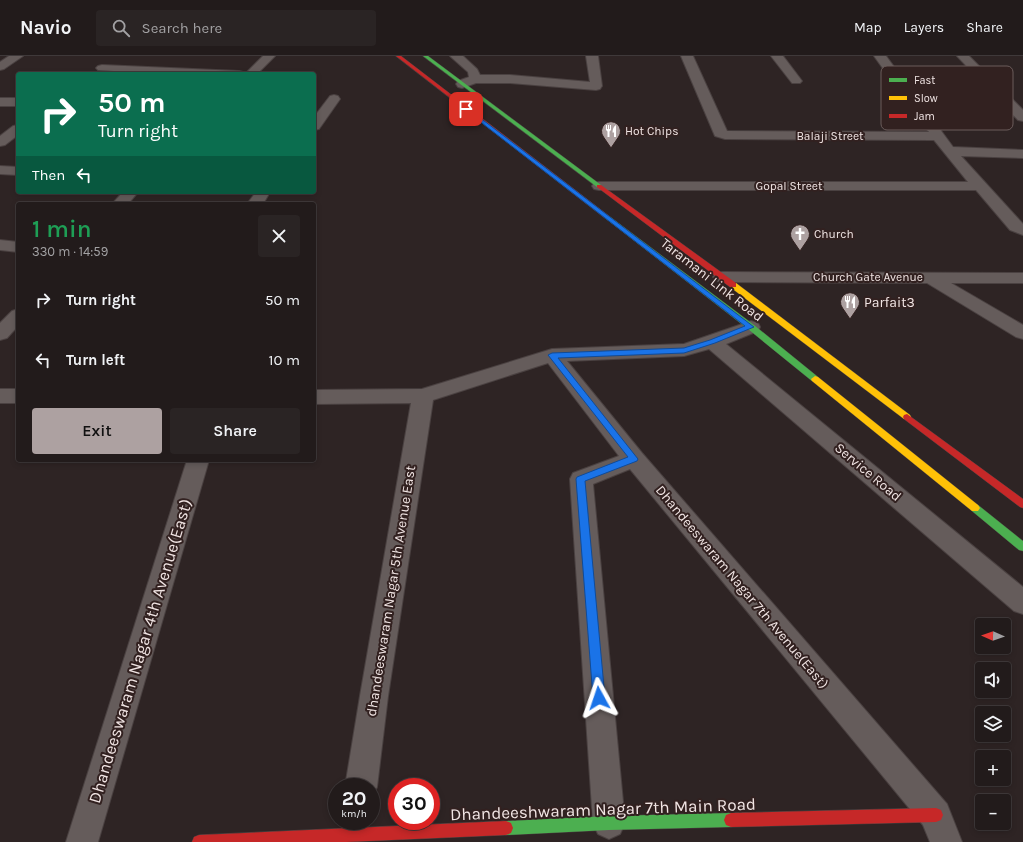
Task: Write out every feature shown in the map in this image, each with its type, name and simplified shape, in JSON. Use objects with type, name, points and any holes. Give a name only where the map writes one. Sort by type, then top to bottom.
[{"type":"main road","name":"Taramani Link Road","points":[[398,56],[751,327],[1023,547]]},
{"type":"main road","name":"Taramani Link Road","points":[[425,56],[722,277],[1023,504]]},
{"type":"main road","points":[[422,74],[443,69]]},
{"type":"main road","name":"Dhandeeshwaram Nagar 7th Main Road","points":[[378,830],[448,836],[609,823],[941,829]]},
{"type":"main road","name":"Dhandeeshwaram Nagar 7th Main Road","points":[[199,842],[333,830]]},
{"type":"street","points":[[0,66],[17,56]]},
{"type":"street","points":[[98,71],[118,56]]},
{"type":"street","points":[[253,72],[269,56]]},
{"type":"street","points":[[456,56],[475,71],[510,79],[596,86],[592,56]]},
{"type":"street","name":"Balaji Street","points":[[687,56],[722,134],[728,136],[938,136]]},
{"type":"street","points":[[778,56],[796,81]]},
{"type":"street","points":[[880,56],[887,66]]},
{"type":"street","points":[[963,56],[973,66]]},
{"type":"street","points":[[98,71],[145,72]]},
{"type":"street","points":[[462,84],[475,71]]},
{"type":"street","points":[[316,123],[334,99]]},
{"type":"street","points":[[0,102],[16,102]]},
{"type":"street","points":[[1013,107],[1023,117]]},
{"type":"street","points":[[0,142],[16,130]]},
{"type":"street","points":[[934,130],[949,152],[1016,227],[1023,230]]},
{"type":"street","points":[[949,152],[1023,154]]},
{"type":"street","points":[[0,170],[16,171]]},
{"type":"street","name":"Gopal Street","points":[[599,186],[980,186]]},
{"type":"street","points":[[122,202],[129,194]]},
{"type":"street","points":[[0,246],[16,246]]},
{"type":"street","name":"Church Gate Avenue","points":[[722,277],[929,277],[1023,332]]},
{"type":"street","points":[[929,277],[1023,278]]},
{"type":"street","points":[[0,334],[16,317]]},
{"type":"street","points":[[316,397],[423,396],[552,355],[684,350],[712,342],[751,327]]},
{"type":"street","name":"Service Road","points":[[712,342],[1023,603]]},
{"type":"street","name":"Dhandeeswaram Nagar 7th Avenue(East)","points":[[552,355],[634,459],[941,829]]},
{"type":"street","points":[[0,396],[16,396]]},
{"type":"street","name":"dhandeeswaram Nagar 5th Avenue East","points":[[362,778],[374,696],[423,396]]},
{"type":"street","points":[[609,823],[580,479],[634,459]]},
{"type":"street","name":"Dhandeeswaram Nagar 4th Avenue(East)","points":[[82,842],[197,462]]},
{"type":"traffic: fast","points":[[425,56],[599,186]]},
{"type":"traffic: fast","points":[[607,217],[751,327],[815,379]]},
{"type":"traffic: fast","points":[[975,508],[1023,547]]},
{"type":"traffic: fast","points":[[506,828],[609,823],[731,820]]},
{"type":"traffic: slow","points":[[733,285],[907,417]]},
{"type":"traffic: slow","points":[[815,379],[975,508]]},
{"type":"traffic: jam","points":[[398,56],[607,217]]},
{"type":"traffic: jam","points":[[599,186],[733,285]]},
{"type":"traffic: jam","points":[[907,417],[1023,504]]},
{"type":"traffic: jam","points":[[731,820],[936,815]]},
{"type":"traffic: jam","points":[[199,842],[506,828]]},
{"type":"place","name":"Hot Chips","points":[[611,148]]},
{"type":"place","name":"Church","points":[[800,251]]},
{"type":"place","name":"Parfait3","points":[[850,319]]},
{"type":"route","points":[[466,109],[751,327],[712,342],[684,350],[552,355],[634,459],[580,479],[599,698]]}]
